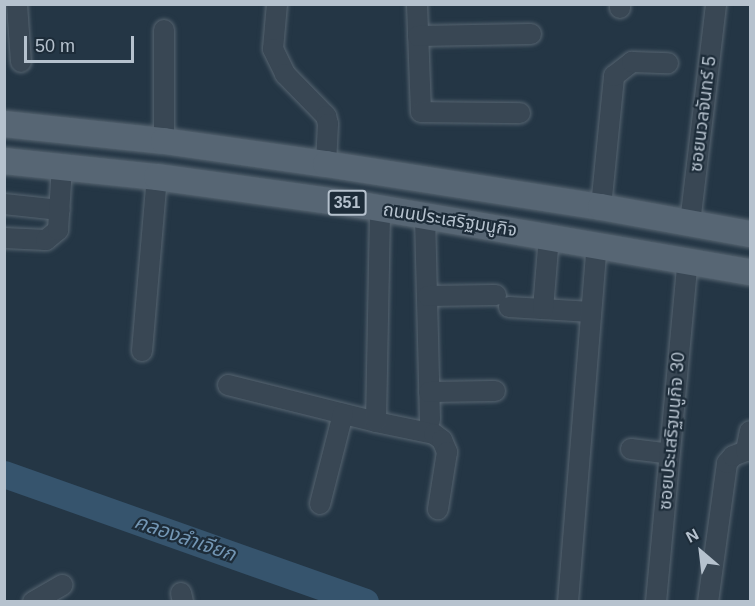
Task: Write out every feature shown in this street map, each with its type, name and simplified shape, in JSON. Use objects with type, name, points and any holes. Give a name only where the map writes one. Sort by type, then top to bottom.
[{"type":"main road","points":[[4,112],[76,131]]},
{"type":"main road","name":"ถนนประเสริฐมนูกิจ","points":[[4,124],[164,141],[326,164],[601,207],[750,234]]},
{"type":"main road","name":"ถนนประเสริฐมนูกิจ","points":[[4,161],[157,177],[380,209],[597,244],[750,272]]},
{"type":"main road","points":[[688,260],[690,223]]},
{"type":"street","points":[[16,4],[21,62]]},
{"type":"street","points":[[276,4],[273,49],[285,74],[326,116],[328,124],[326,164]]},
{"type":"street","points":[[417,4],[421,112],[520,113]]},
{"type":"street","name":"ซอยนวลจันทร์ 5","points":[[690,223],[716,4]]},
{"type":"street","points":[[164,30],[164,141]]},
{"type":"street","points":[[418,36],[531,34]]},
{"type":"street","points":[[601,207],[614,76],[632,62],[668,63]]},
{"type":"street","points":[[4,238],[46,240],[58,230],[62,166]]},
{"type":"street","points":[[142,351],[157,177]]},
{"type":"street","points":[[4,204],[60,210]]},
{"type":"street","points":[[376,422],[380,209]]},
{"type":"street","points":[[425,216],[430,420]]},
{"type":"street","points":[[543,309],[549,236]]},
{"type":"street","points":[[568,602],[597,244]]},
{"type":"street","name":"ซอยประเสริฐมนูกิจ 30","points":[[656,602],[688,260]]},
{"type":"street","points":[[428,296],[503,301],[543,309],[591,312]]},
{"type":"street","points":[[228,385],[434,434],[442,440],[447,452],[438,509]]},
{"type":"street","points":[[429,392],[495,391]]},
{"type":"street","points":[[320,504],[343,414]]},
{"type":"street","points":[[708,602],[727,463],[733,456],[746,451],[750,430]]},
{"type":"street","points":[[632,449],[669,454]]},
{"type":"street","points":[[33,602],[62,585]]},
{"type":"waterway","name":"คลองลำเจียก","points":[[4,474],[365,602]]}]
